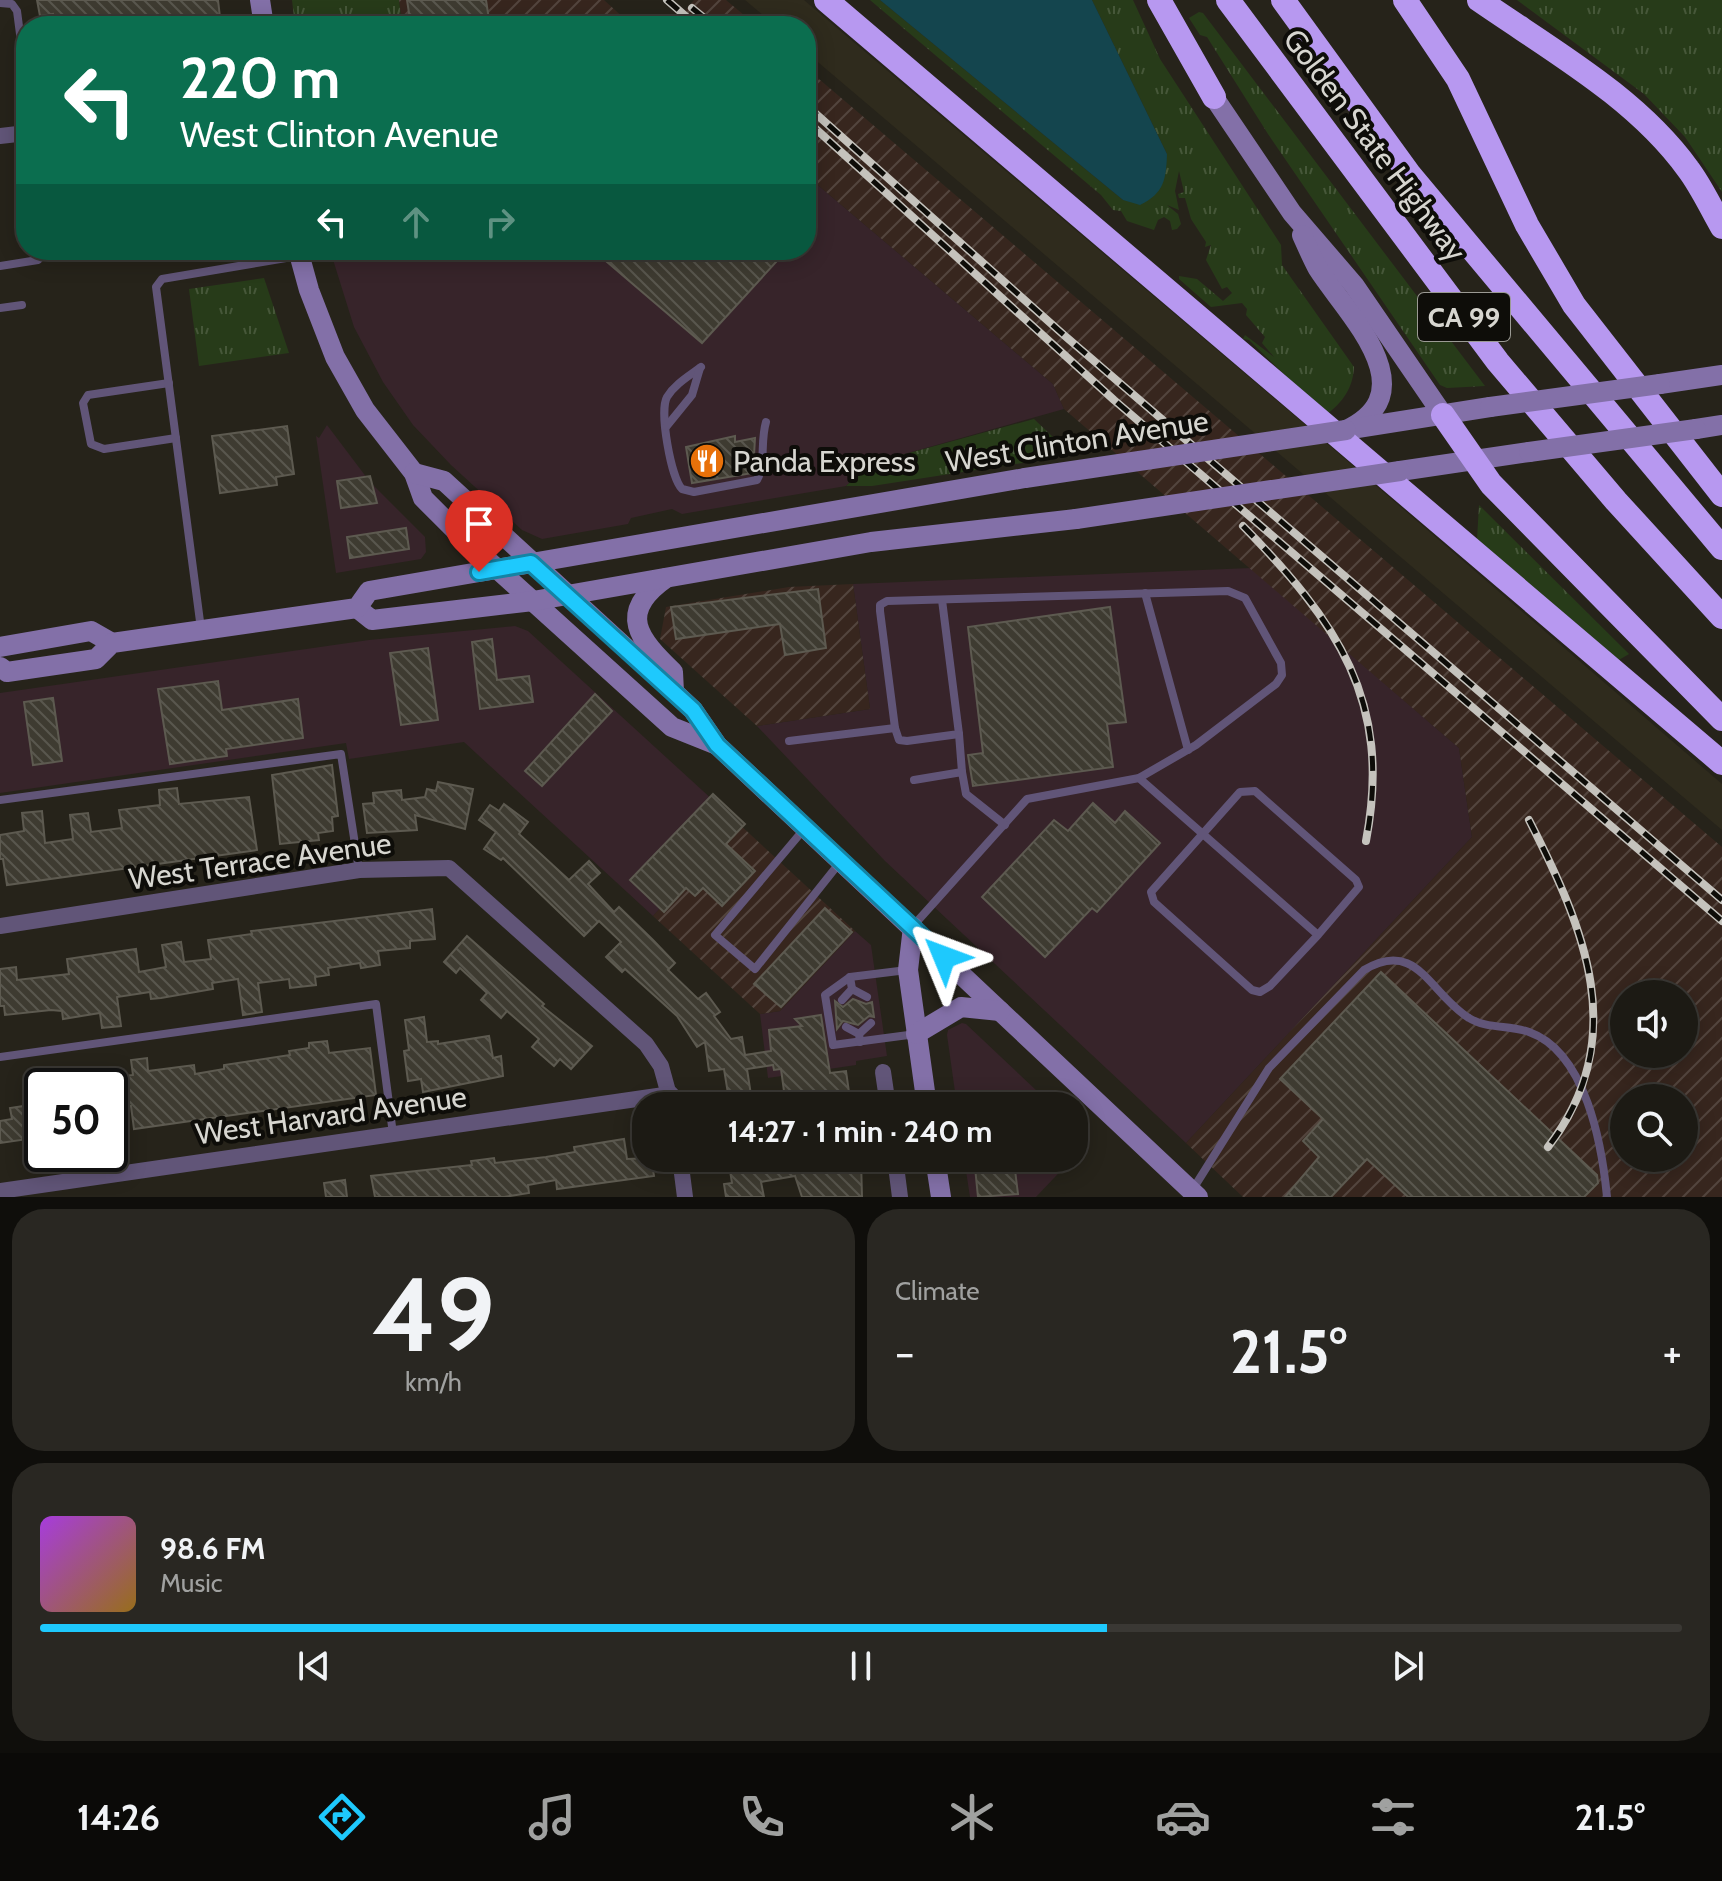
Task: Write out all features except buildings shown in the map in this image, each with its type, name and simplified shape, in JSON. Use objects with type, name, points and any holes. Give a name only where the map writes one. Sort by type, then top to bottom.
[{"type":"highway","points":[[826,0],[1722,763]]},
{"type":"highway","points":[[1159,0],[1214,97]]},
{"type":"highway","name":"Golden State Highway","points":[[1228,0],[1498,362],[1616,501],[1722,617]]},
{"type":"highway","name":"Golden State Highway","points":[[1283,0],[1410,175],[1722,548]]},
{"type":"highway","points":[[1405,0],[1458,79],[1527,225],[1574,305],[1722,495]]},
{"type":"highway","points":[[1479,0],[1593,79],[1648,123],[1689,169],[1722,227]]},
{"type":"highway","points":[[1443,415],[1491,484],[1550,548],[1722,719]]},
{"type":"main road","points":[[1147,0],[1292,213],[1354,285],[1443,415]]},
{"type":"main road","points":[[1292,213],[1317,267],[1380,361],[1383,375],[1376,402],[1363,420],[1346,430]]},
{"type":"main road","points":[[301,260],[324,330],[348,382],[365,410],[414,473],[423,498],[672,727],[717,745]]},
{"type":"main road","name":"West Clinton Avenue","points":[[357,608],[369,591],[1025,478],[1722,375]]},
{"type":"main road","name":"West Clinton Avenue","points":[[0,667],[7,672],[96,659],[112,643],[201,629],[357,608],[372,620],[533,601],[871,542],[1076,519],[1722,425]]},
{"type":"main road","points":[[414,473],[444,481],[565,596],[674,692],[693,710],[717,745],[1194,1194]]},
{"type":"main road","points":[[666,577],[639,606],[637,628],[647,646],[673,672],[674,692]]},
{"type":"main road","name":"West Clinton Avenue","points":[[0,647],[91,631],[112,643]]},
{"type":"main road","points":[[913,927],[908,970],[925,1092]]},
{"type":"main road","points":[[916,1034],[961,1007],[1000,1011]]},
{"type":"main road","points":[[937,1172],[941,1197]]},
{"type":"street","name":"West Terrace Avenue","points":[[0,926],[359,870],[449,868],[646,1044],[661,1066],[669,1092]]},
{"type":"street","points":[[883,1072],[886,1092]]},
{"type":"street","name":"West Harvard Avenue","points":[[0,1191],[393,1135],[632,1105]]},
{"type":"street","points":[[682,1172],[685,1197]]},
{"type":"street","points":[[897,1172],[900,1197]]},
{"type":"lane","points":[[0,3],[12,4],[18,16]]},
{"type":"lane","points":[[0,266],[38,260]]},
{"type":"lane","points":[[201,629],[156,287],[162,279],[262,260]]},
{"type":"lane","points":[[0,308],[22,305]]},
{"type":"lane","points":[[666,430],[670,419],[692,395],[701,367],[667,397],[664,409],[666,430],[678,485],[694,492],[757,480],[762,466],[760,445],[766,422]]},
{"type":"lane","points":[[169,383],[88,395],[83,403],[91,444],[104,449],[176,438]]},
{"type":"lane","points":[[913,927],[1027,799],[1139,778],[1188,750],[1276,684],[1282,675],[1281,663],[1245,598],[1228,591],[887,601],[880,605],[899,740],[959,734]]},
{"type":"lane","points":[[1145,593],[1188,750]]},
{"type":"lane","points":[[942,600],[966,794],[1005,825]]},
{"type":"lane","points":[[789,741],[895,728]]},
{"type":"lane","points":[[0,800],[341,754],[359,870]]},
{"type":"lane","points":[[914,780],[962,772]]},
{"type":"lane","points":[[1139,778],[1318,935]]},
{"type":"lane","points":[[1255,791],[1356,880],[1359,887],[1318,935],[1270,986],[1260,992],[1252,990],[1152,898],[1151,892],[1240,792],[1255,791]]},
{"type":"lane","points":[[805,827],[715,935],[755,969],[841,861]]},
{"type":"lane","points":[[1194,1194],[1269,1068],[1364,970],[1381,959],[1398,959],[1416,967],[1470,1019],[1529,1032],[1553,1046],[1597,1122],[1607,1197]]},
{"type":"lane","points":[[871,1023],[859,1034],[833,1045],[825,995],[850,977],[908,970]]},
{"type":"lane","points":[[850,977],[853,994]]},
{"type":"lane","points":[[842,1000],[853,994],[867,997]]},
{"type":"lane","points":[[0,1057],[376,1004],[393,1135]]},
{"type":"lane","points":[[846,1027],[859,1034],[916,1034]]},
{"type":"shaded area","points":[[399,0],[604,0],[622,16],[401,16]]},
{"type":"shaded area","points":[[694,0],[726,0],[745,16],[680,16]]},
{"type":"shaded area","points":[[745,0],[804,0],[1301,421],[1722,784],[1722,830],[816,60],[816,16],[764,16]]},
{"type":"shaded area","points":[[816,77],[1722,847],[1722,1197],[1243,1197],[1186,1143],[1472,837],[1459,748],[1064,409],[1053,384],[816,183]]},
{"type":"shaded area","points":[[816,183],[1053,384],[1064,409],[869,464],[846,486],[682,514],[672,509],[631,518],[628,524],[542,539],[522,530],[451,465],[413,425],[383,382],[354,327],[333,260],[816,260]]},
{"type":"shaded area","points":[[327,425],[370,482],[425,537],[426,552],[421,559],[336,573],[316,436],[319,438]]},
{"type":"shaded area","points":[[1251,568],[1459,748],[1472,837],[1186,1143],[885,861],[757,726],[870,709],[853,584]]},
{"type":"shaded area","points":[[853,584],[870,709],[757,726],[660,639],[666,607],[789,587]]},
{"type":"shaded area","points":[[515,626],[528,631],[738,823],[653,916],[464,742],[349,759],[346,743],[0,793],[0,693],[369,640]]},
{"type":"shaded area","points":[[738,823],[855,931],[780,1011],[760,1014],[653,916]]},
{"type":"shaded area","points":[[855,931],[871,945],[887,1056],[856,1061],[856,1065],[768,1078],[760,1014],[780,1011]]},
{"type":"shaded area","points":[[966,1024],[1038,1092],[955,1092],[948,1030]]},
{"type":"shaded area","points":[[966,1172],[1060,1172],[1036,1197],[970,1197]]},
{"type":"green space","points":[[292,0],[399,0],[401,16],[294,16]]},
{"type":"green space","points":[[870,0],[880,0],[1123,200],[1167,154],[1092,0],[1133,0],[1160,59],[1281,245],[1282,265],[1354,367],[1352,382],[1342,400],[1326,415],[1249,340],[1243,339],[1245,335],[1274,357],[1262,343],[1265,337],[1246,315],[1247,309],[1242,303],[1211,307],[1179,279],[1179,276],[1197,279],[1223,301],[1232,293],[1227,287],[1222,289],[1206,260],[1211,245],[1205,247],[1206,242],[1191,219],[1185,198],[1179,198],[1178,194],[1184,192],[1179,171],[1175,191],[1179,210],[1167,205],[1178,214],[1181,224],[1177,229],[1172,230],[1170,221],[1164,217],[1158,220],[1154,230],[1127,221],[1121,211],[1113,210],[1101,195]]},
{"type":"green space","points":[[1517,0],[1722,0],[1722,192],[1685,137],[1644,94]]},
{"type":"green space","points":[[1203,13],[1485,386],[1447,388],[1440,385],[1268,134],[1207,37],[1200,35],[1189,18]]},
{"type":"green space","points":[[264,278],[289,353],[199,366],[189,289]]},
{"type":"green space","points":[[1034,419],[1055,439],[1035,461],[872,486],[846,486],[869,464]]},
{"type":"green space","points":[[1479,505],[1629,654],[1617,661],[1477,540]]},
{"type":"water","points":[[880,0],[1092,0],[1167,154],[1166,171],[1159,190],[1140,205],[1123,200]]},
{"type":"railway","points":[[667,0],[685,16]]},
{"type":"railway","points":[[692,8],[702,16]]},
{"type":"railway","points":[[816,114],[1065,336],[1722,900]]},
{"type":"railway","points":[[816,129],[1114,400],[1722,921]]},
{"type":"railway","points":[[1243,526],[1305,595],[1350,666],[1363,704],[1371,746],[1372,791],[1366,841]]},
{"type":"railway","points":[[1529,820],[1567,901],[1591,983],[1593,1024],[1588,1065],[1574,1106],[1548,1147]]},
{"type":"place","name":"Panda Express","points":[[707,461]]},
{"type":"route","points":[[479,572],[531,563],[693,710],[717,745],[944,957]]}]
